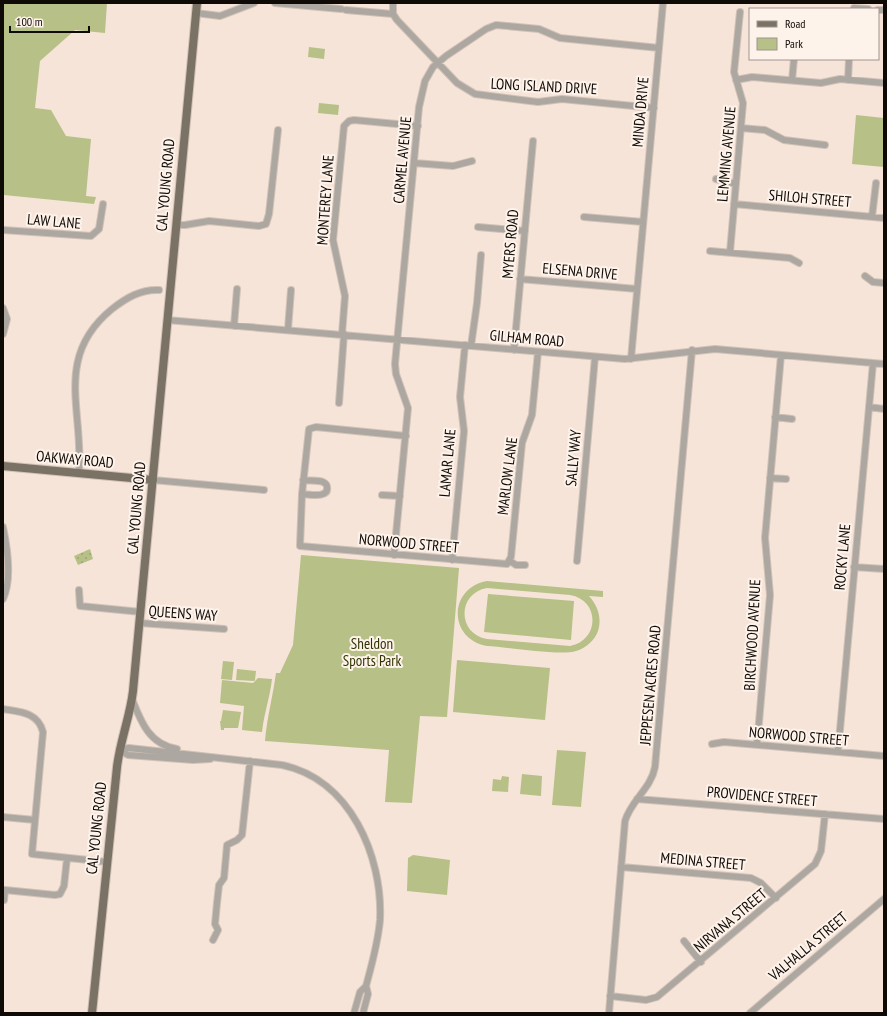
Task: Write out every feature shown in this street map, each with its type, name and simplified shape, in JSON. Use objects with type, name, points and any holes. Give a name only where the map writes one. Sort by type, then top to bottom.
[{"type":"main road","name":"CAL YOUNG ROAD","points":[[92,1013],[119,750],[132,699],[140,623],[197,3]]},
{"type":"main road","name":"OAKWAY ROAD","points":[[3,466],[153,480]]},
{"type":"street","points":[[196,13],[220,16],[254,3]]},
{"type":"street","points":[[275,3],[393,14],[393,3]]},
{"type":"street","name":"MINDA DRIVE","points":[[631,359],[663,3]]},
{"type":"street","name":"LEMMING AVENUE","points":[[730,252],[743,100],[734,72],[740,12]]},
{"type":"street","name":"LONG ISLAND DRIVE","points":[[393,14],[460,86],[479,95],[538,102],[562,99],[654,108]]},
{"type":"street","name":"CARMEL AVENUE","points":[[394,555],[408,406],[395,371],[418,126],[423,87],[430,72],[438,63],[486,29],[500,25],[539,29],[560,38],[659,48]]},
{"type":"street","points":[[792,80],[794,60]]},
{"type":"street","points":[[848,80],[850,60]]},
{"type":"street","points":[[736,80],[752,77],[821,83],[837,79],[884,83]]},
{"type":"street","name":"MONTEREY LANE","points":[[343,334],[345,296],[335,253],[334,232],[344,129],[347,122],[354,120],[418,126]]},
{"type":"street","points":[[741,128],[765,130],[784,140],[825,145]]},
{"type":"street","points":[[176,225],[208,221],[259,226],[266,224],[269,214],[278,130]]},
{"type":"street","name":"MYERS ROAD","points":[[514,350],[533,141]]},
{"type":"street","points":[[414,163],[453,166],[472,161]]},
{"type":"street","points":[[716,180],[736,184]]},
{"type":"street","points":[[872,217],[876,183]]},
{"type":"street","name":"LAW LANE","points":[[3,230],[91,236],[97,232],[101,224],[103,204]]},
{"type":"street","name":"SHILOH STREET","points":[[734,204],[884,218]]},
{"type":"street","points":[[584,218],[643,222]]},
{"type":"street","points":[[478,227],[524,231]]},
{"type":"street","points":[[710,251],[790,258],[799,263]]},
{"type":"street","name":"LAMAR LANE","points":[[452,560],[464,431],[460,397],[468,346],[477,303],[481,255]]},
{"type":"street","points":[[865,276],[873,282],[884,283]]},
{"type":"street","name":"ELSENA DRIVE","points":[[520,279],[637,289]]},
{"type":"street","points":[[79,474],[80,446],[74,387],[77,367],[83,347],[94,327],[115,306],[140,292],[159,290]]},
{"type":"street","points":[[234,326],[237,290]]},
{"type":"street","points":[[288,329],[291,290]]},
{"type":"street","points":[[3,308],[7,319],[3,334]]},
{"type":"street","name":"GILHAM ROAD","points":[[167,320],[288,329],[595,357],[631,359],[692,350],[715,349],[884,364]]},
{"type":"street","points":[[339,403],[343,334]]},
{"type":"street","name":"JEPPESEN ACRES ROAD","points":[[609,1013],[625,821],[628,811],[650,783],[655,767],[692,350]]},
{"type":"street","name":"MARLOW LANE","points":[[511,559],[522,445],[532,417],[538,352]]},
{"type":"street","name":"BIRCHWOOD AVENUE","points":[[757,745],[770,595],[764,542],[781,355]]},
{"type":"street","name":"SALLY WAY","points":[[576,561],[595,357]]},
{"type":"street","name":"ROCKY LANE","points":[[838,752],[873,363]]},
{"type":"street","points":[[869,407],[884,409]]},
{"type":"street","points":[[775,417],[792,419]]},
{"type":"street","points":[[303,480],[323,482],[326,485],[327,490],[325,494],[302,494],[303,480],[308,433],[310,428],[316,427],[406,436]]},
{"type":"street","points":[[770,478],[786,479]]},
{"type":"street","name":"OAKWAY ROAD","points":[[153,480],[264,490]]},
{"type":"street","name":"NORWOOD STREET","points":[[302,494],[298,542],[300,546],[504,564],[511,559]]},
{"type":"street","points":[[382,494],[400,496]]},
{"type":"street","points":[[3,527],[8,553],[6,591],[3,599]]},
{"type":"street","points":[[511,559],[516,565],[525,565]]},
{"type":"street","points":[[854,566],[884,569]]},
{"type":"street","points":[[79,590],[80,606],[141,612]]},
{"type":"street","name":"QUEENS WAY","points":[[140,623],[224,629]]},
{"type":"street","points":[[132,699],[144,726],[154,739],[169,747],[215,758]]},
{"type":"street","points":[[3,709],[29,714],[41,719],[43,738],[32,854],[107,862]]},
{"type":"street","name":"NORWOOD STREET","points":[[712,744],[724,742],[884,756]]},
{"type":"street","points":[[119,750],[128,748],[202,755]]},
{"type":"street","points":[[119,750],[128,755],[185,759],[215,758],[287,766],[315,778],[337,796],[359,828],[372,861],[378,885],[380,908],[378,936],[366,986],[368,994],[363,1013]]},
{"type":"street","points":[[213,940],[218,930],[215,923],[219,885],[224,878],[227,844],[237,840],[242,835],[250,761]]},
{"type":"street","name":"PROVIDENCE STREET","points":[[637,799],[884,819]]},
{"type":"street","name":"NIRVANA STREET","points":[[610,996],[646,1000],[657,997],[701,962],[776,898],[818,859],[823,842],[825,814]]},
{"type":"street","points":[[3,817],[35,820]]},
{"type":"street","points":[[4,900],[5,887],[58,894],[64,886],[67,858]]},
{"type":"street","name":"MEDINA STREET","points":[[621,866],[751,878],[758,881],[776,898]]},
{"type":"street","name":"VALHALLA STREET","points":[[750,1013],[884,899]]},
{"type":"street","points":[[684,941],[701,962]]},
{"type":"street","points":[[354,1013],[360,992],[366,986]]},
{"type":"green space","points":[[3,3],[107,3],[105,33],[75,30],[40,61],[35,108],[51,110],[66,136],[91,139],[86,196],[96,197],[94,204],[4,195]]},
{"type":"green space","points":[[309,47],[325,49],[324,59],[308,57]]},
{"type":"green space","points":[[319,103],[339,105],[338,115],[318,113]]},
{"type":"green space","points":[[856,115],[884,118],[884,167],[852,164]]},
{"type":"green space","points":[[90,549],[93,559],[78,565],[74,556]]},
{"type":"green space","name":"Sheldon Sports Park","points":[[301,555],[459,568],[447,717],[420,716],[412,803],[385,802],[389,750],[265,741],[276,673],[280,673],[293,645]]},
{"type":"green space","points":[[487,581],[603,591],[603,597],[589,596],[595,604],[598,612],[600,621],[598,631],[595,638],[587,646],[576,651],[546,652],[487,646],[474,641],[465,634],[460,624],[458,614],[460,603],[465,593],[474,586]],"holes":[[[487,588],[570,595],[580,598],[587,604],[591,612],[592,620],[591,629],[587,636],[580,642],[570,646],[487,639],[477,636],[470,630],[464,614],[470,597],[477,591]]]},
{"type":"green space","points":[[488,594],[574,601],[571,640],[484,632]]},
{"type":"green space","points":[[457,660],[550,668],[545,720],[453,712]]},
{"type":"green space","points":[[223,661],[234,662],[232,680],[221,679]]},
{"type":"green space","points":[[237,669],[256,671],[255,680],[236,680]]},
{"type":"green space","points":[[258,678],[272,679],[262,732],[242,730],[244,706],[220,703],[222,680],[253,683]]},
{"type":"green space","points":[[223,710],[241,712],[238,728],[224,728],[224,730],[221,730],[220,721]]},
{"type":"green space","points":[[557,750],[586,752],[581,807],[552,805]]},
{"type":"green space","points":[[522,774],[542,776],[541,796],[520,794]]},
{"type":"green space","points":[[502,776],[509,777],[508,792],[492,791],[493,779],[501,780]]},
{"type":"green space","points":[[413,855],[450,860],[447,895],[407,891],[408,858]]}]
